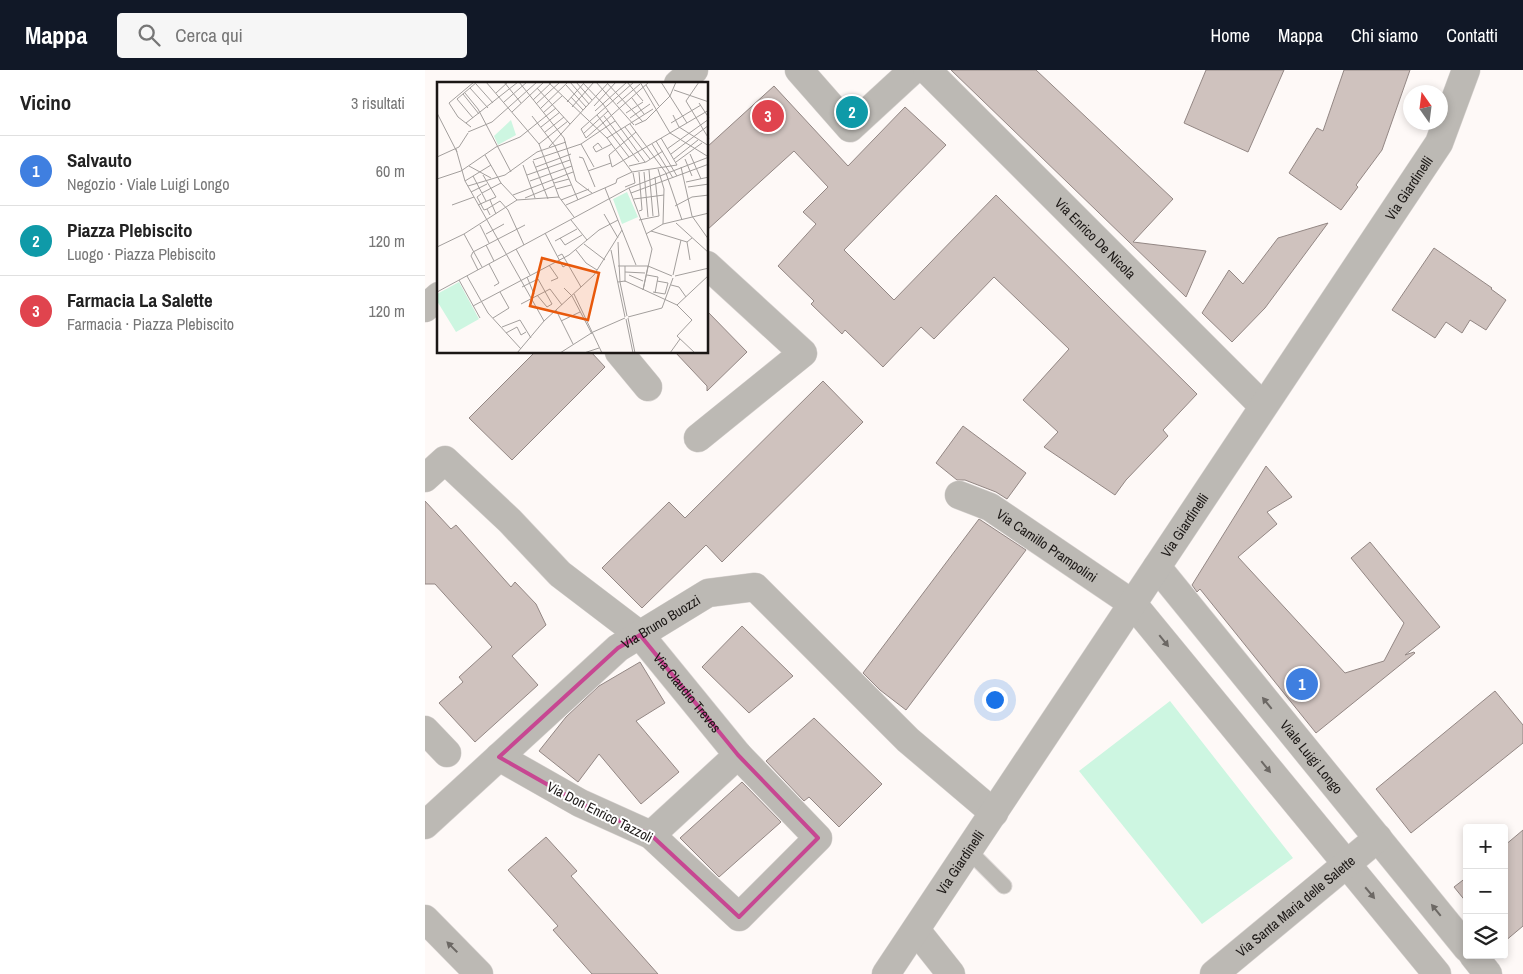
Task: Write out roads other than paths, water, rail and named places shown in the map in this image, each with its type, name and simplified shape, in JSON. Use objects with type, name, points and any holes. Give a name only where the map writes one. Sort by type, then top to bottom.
[{"type":"street","points":[[680,82],[694,70]]},
{"type":"street","points":[[799,70],[850,128],[913,70]]},
{"type":"street","name":"Via Enrico De Nicola","points":[[927,70],[1263,406]]},
{"type":"street","name":"Via Giardinelli","points":[[886,974],[1439,143],[1466,70]]},
{"type":"street","points":[[698,438],[803,352],[709,267]]},
{"type":"street","points":[[425,308],[437,298]]},
{"type":"street","points":[[621,354],[647,387]]},
{"type":"street","name":"Via Claudio Treves","points":[[425,478],[445,460],[510,521],[560,574],[640,635],[738,756],[818,838],[739,917]]},
{"type":"street","name":"Via Camillo Prampolini","points":[[959,495],[990,507],[1133,604]]},
{"type":"street","name":"Viale Luigi Longo","points":[[1157,567],[1463,943]]},
{"type":"street","name":"Via Bruno Buozzi","points":[[425,825],[618,648],[708,593],[755,587],[908,740],[994,813]]},
{"type":"street","points":[[1133,604],[1437,974]]},
{"type":"street","points":[[425,730],[447,754]]},
{"type":"street","points":[[651,835],[738,756]]},
{"type":"street","name":"Via Don Enrico Tazzoli","points":[[499,757],[580,803],[651,835],[739,917]]},
{"type":"street","name":"Via Santa Maria delle Salette","points":[[1214,974],[1378,838]]},
{"type":"street","points":[[425,919],[479,974]]},
{"type":"street","points":[[916,930],[951,974]]},
{"type":"street","points":[[1476,959],[1488,974]]},
{"type":"lane","points":[[969,851],[1004,886]]},
{"type":"place","name":"Piazza Plebiscito","points":[[852,112]]},
{"type":"place","name":"Farmacia La Salette","points":[[768,116]]},
{"type":"place","name":"Salvauto","points":[[1302,684]]}]
